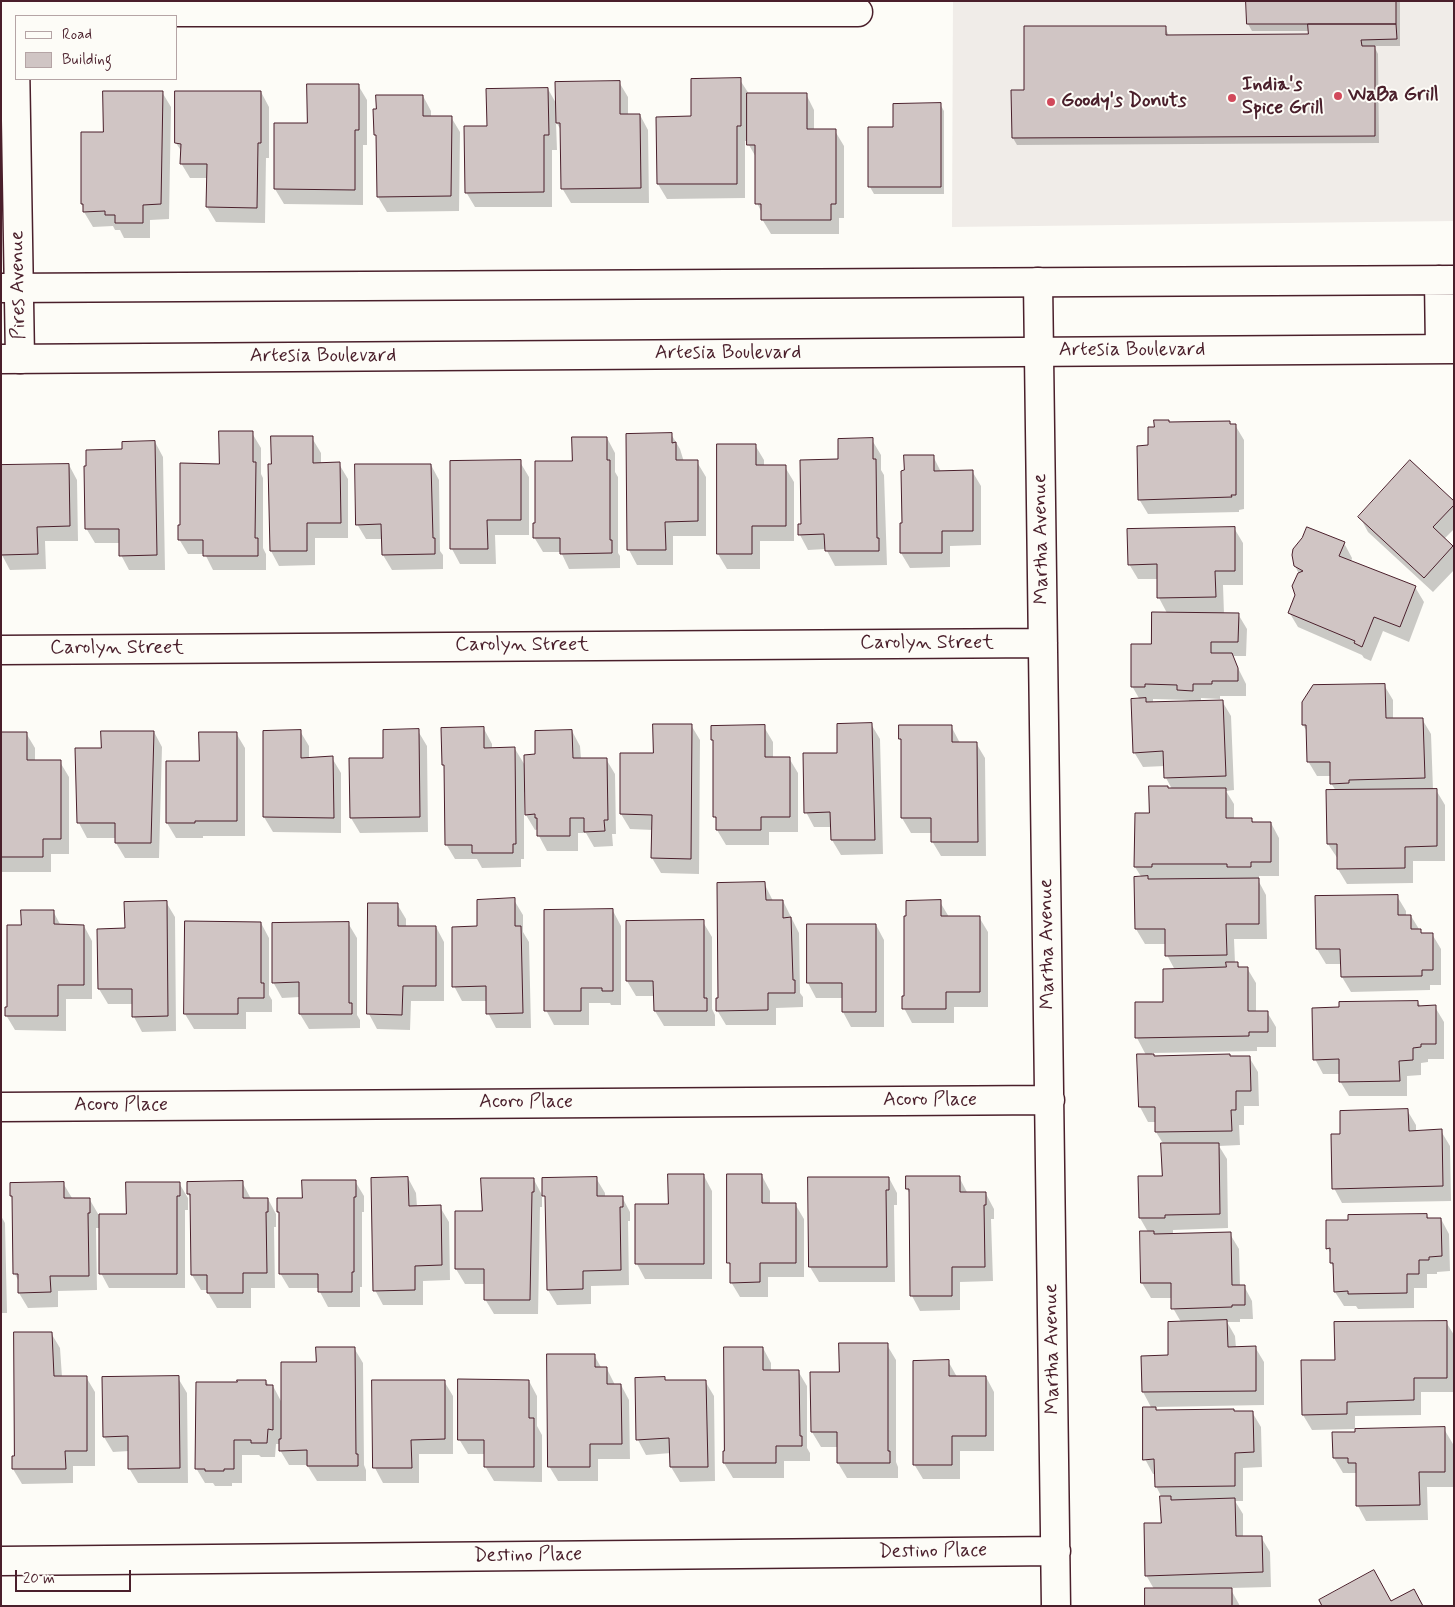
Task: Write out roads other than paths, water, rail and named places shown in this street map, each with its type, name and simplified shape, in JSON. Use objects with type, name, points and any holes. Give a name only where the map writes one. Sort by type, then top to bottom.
[{"type":"street","points":[[14,7],[858,12]]},
{"type":"street","name":"Pires Avenue","points":[[11,359],[10,287],[14,7]]},
{"type":"street","points":[[10,287],[1446,280],[1447,349]]},
{"type":"street","name":"Martha Avenue","points":[[1038,282],[1056,1606]]},
{"type":"street","name":"Artesia Boulevard","points":[[11,359],[1447,349]]},
{"type":"street","name":"Carolyn Street","points":[[1,650],[1043,643]]},
{"type":"street","name":"Acoro Place","points":[[1,1107],[1050,1100]]},
{"type":"street","name":"Destino Place","points":[[1,1560],[1056,1550]]},
{"type":"place","name":"WaBa Grill","points":[[1338,96]]},
{"type":"place","name":"India's Spice Grill","points":[[1232,98]]},
{"type":"place","name":"Goody's Donuts","points":[[1051,102]]}]
